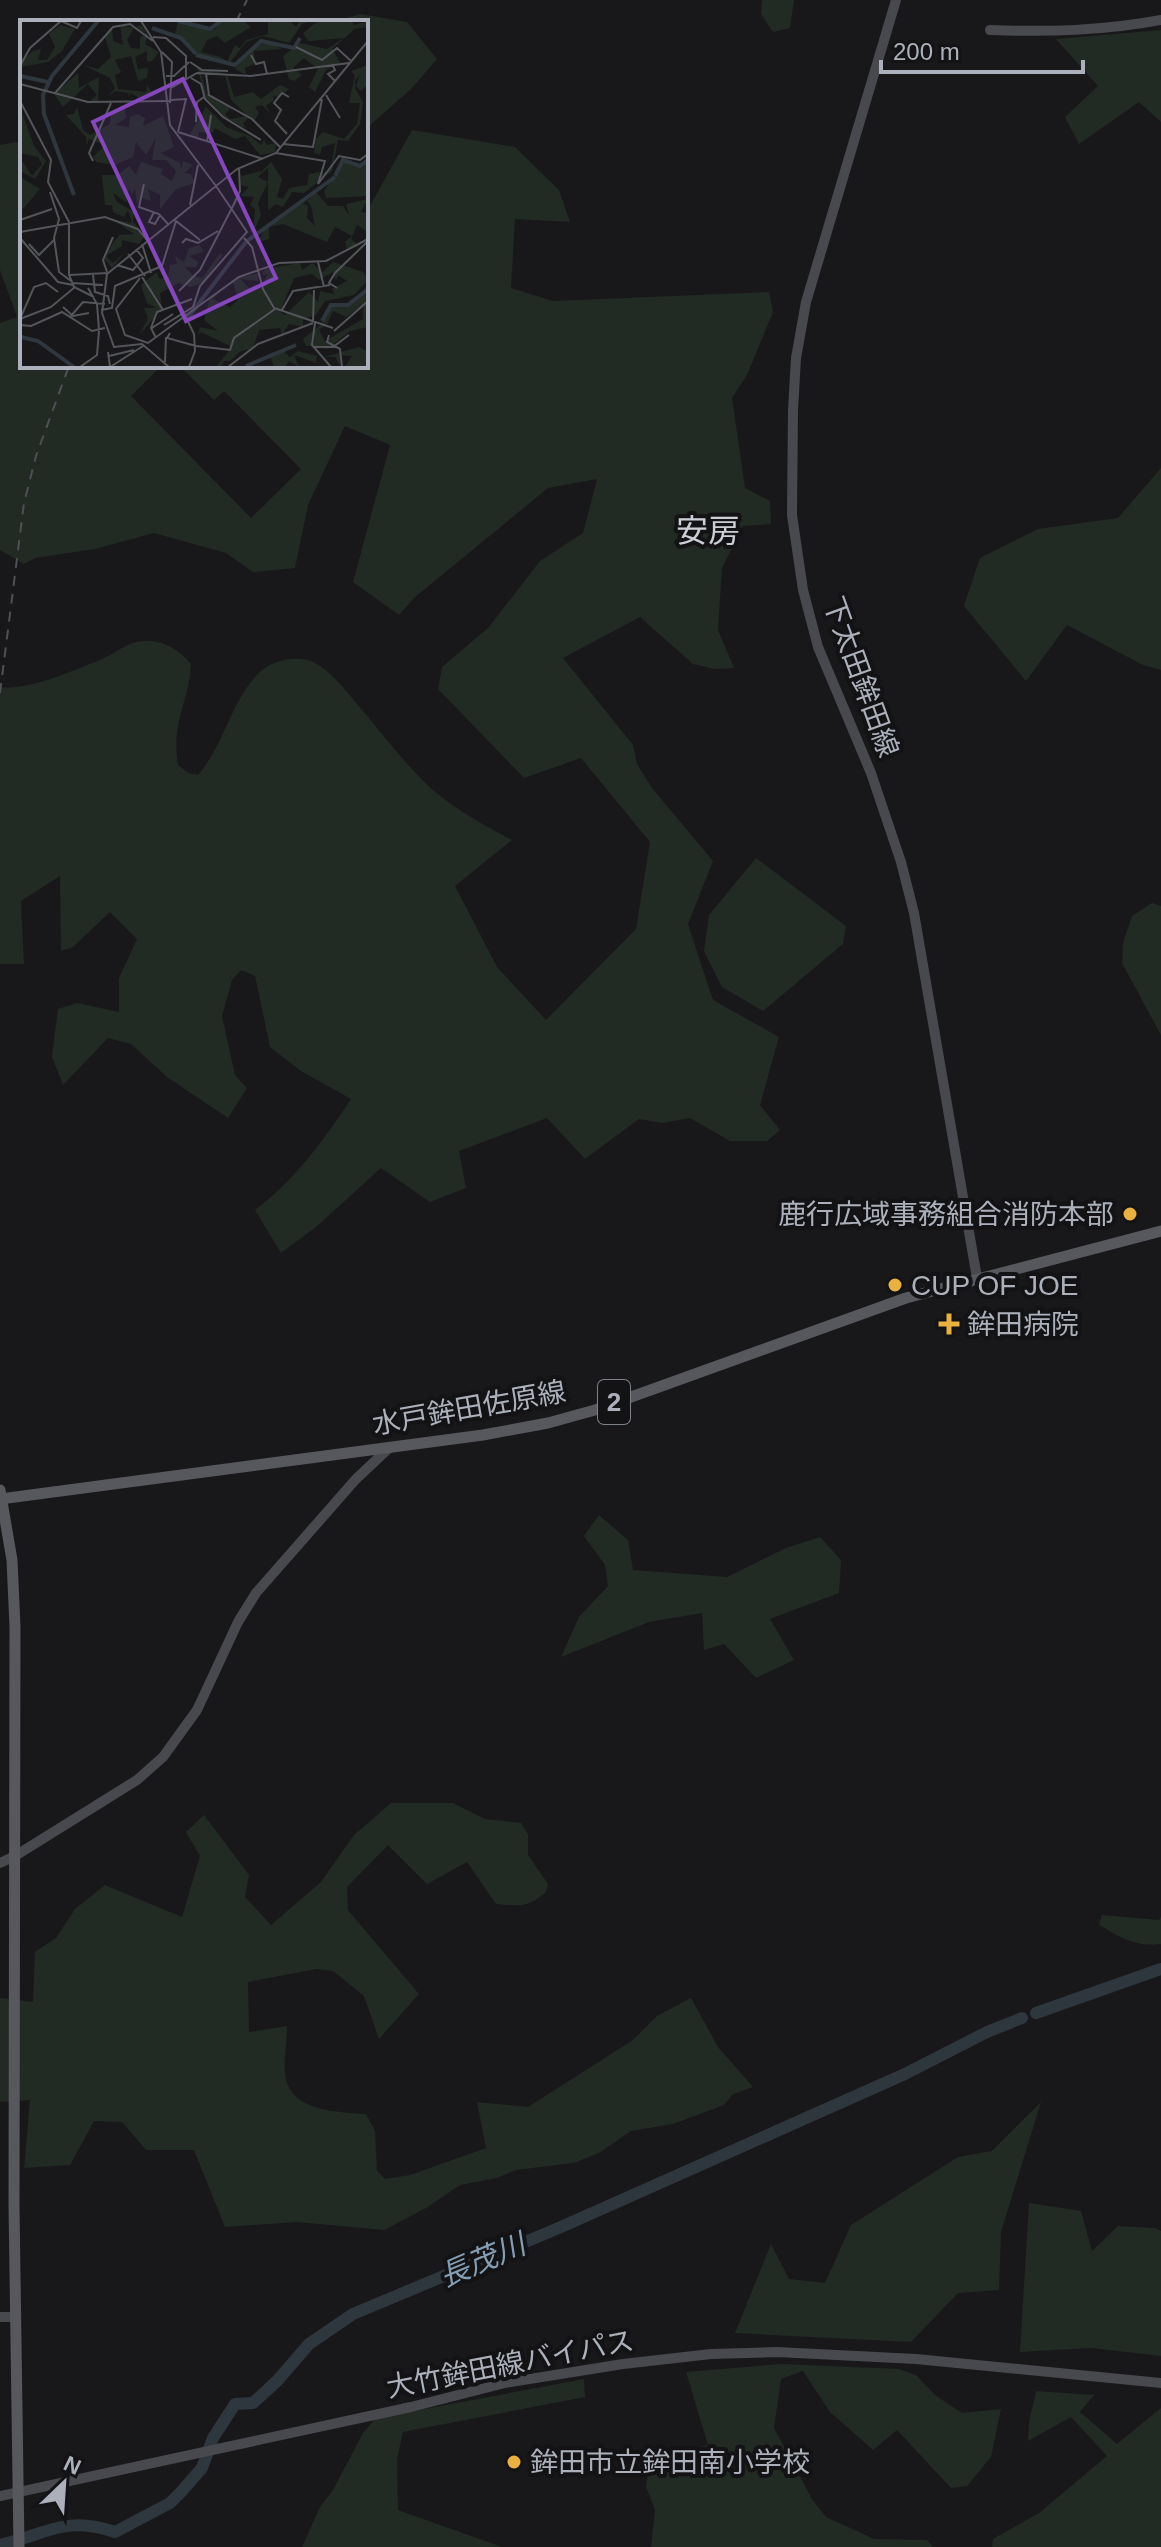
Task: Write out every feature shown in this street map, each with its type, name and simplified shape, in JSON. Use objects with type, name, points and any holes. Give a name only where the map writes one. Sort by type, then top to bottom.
[{"type":"main road","name":"下太田鉾田線","points":[[896,0],[806,302],[793,398],[792,515],[803,590],[818,647],[871,773],[901,862],[914,913],[977,1278]]},
{"type":"main road","points":[[990,30],[1072,32],[1161,20]]},
{"type":"main road","name":"水戸鉾田佐原線","points":[[1,1496],[389,1448],[548,1423],[595,1410],[894,1302],[1161,1231]]},
{"type":"main road","points":[[0,1863],[137,1780],[163,1757],[197,1710],[238,1622],[268,1576],[356,1479],[389,1448]]},
{"type":"main road","points":[[1,1496],[14,1594],[15,2317],[19,2546]]},
{"type":"main road","points":[[0,2317],[15,2317]]},
{"type":"main road","name":"大竹鉾田線バイパス","points":[[0,2496],[411,2407],[520,2380],[711,2354],[777,2352],[916,2359],[1161,2383]]},
{"type":"shaded area","points":[[762,0],[794,0],[790,28],[773,32],[761,14]]},
{"type":"shaded area","points":[[360,14],[407,22],[437,59],[411,89],[369,126],[368,20],[340,20]]},
{"type":"shaded area","points":[[1161,30],[1161,122],[1139,102],[1079,144],[1065,117],[1098,86],[1056,39]]},
{"type":"shaded area","points":[[412,130],[515,147],[559,190],[570,222],[515,219],[511,288],[553,301],[769,292],[773,312],[747,375],[732,398],[745,488],[770,501],[771,524],[743,526],[722,568],[718,630],[734,668],[715,669],[693,664],[640,617],[563,658],[633,745],[637,764],[652,788],[713,861],[688,924],[713,1000],[779,1037],[760,1105],[780,1130],[767,1141],[730,1141],[690,1118],[662,1123],[639,1119],[585,1159],[547,1118],[459,1151],[466,1188],[430,1202],[381,1168],[316,1227],[281,1253],[255,1210],[308,1159],[351,1099],[301,1071],[270,1047],[255,976],[241,970],[232,980],[222,1016],[235,1075],[247,1088],[228,1118],[167,1077],[131,1044],[108,1038],[63,1085],[52,1057],[58,1009],[77,1003],[119,1012],[119,978],[137,939],[110,912],[73,947],[61,951],[60,876],[21,901],[24,964],[0,964],[0,687],[24,686],[51,679],[139,642],[156,642],[171,647],[191,664],[177,736],[178,765],[188,773],[198,775],[215,750],[242,695],[261,671],[272,664],[293,659],[307,660],[320,666],[342,686],[434,791],[512,840],[455,886],[497,967],[546,1020],[636,929],[650,842],[581,758],[524,778],[438,689],[442,667],[489,627],[540,561],[583,533],[597,479],[548,488],[415,597],[399,615],[353,582],[390,445],[345,426],[308,505],[295,568],[253,572],[226,553],[154,533],[95,549],[35,558],[24,564],[0,550],[0,323],[17,317],[0,270],[0,145],[20,141],[20,368],[159,368],[131,396],[251,518],[301,469],[224,391],[214,400],[182,368],[368,368],[368,209]]},
{"type":"shaded area","points":[[1161,468],[1161,670],[1143,665],[1067,625],[1026,681],[964,606],[980,558],[1038,529],[1118,518]]},
{"type":"shaded area","points":[[756,858],[846,926],[843,944],[763,1011],[722,987],[704,951],[709,915]]},
{"type":"shaded area","points":[[1152,903],[1161,906],[1161,1035],[1122,963],[1123,943],[1132,916]]},
{"type":"shaded area","points":[[599,1515],[628,1540],[633,1570],[727,1577],[786,1548],[820,1537],[841,1560],[839,1593],[770,1619],[794,1660],[756,1678],[724,1644],[704,1650],[702,1613],[649,1622],[561,1657],[579,1617],[608,1586],[605,1565],[584,1536]]},
{"type":"shaded area","points":[[391,1803],[453,1803],[485,1819],[521,1823],[528,1834],[528,1855],[548,1884],[546,1892],[534,1901],[518,1905],[496,1904],[467,1862],[427,1884],[388,1845],[347,1887],[348,1910],[419,1994],[379,2039],[364,1996],[333,1971],[317,1969],[248,1982],[249,2032],[287,2026],[285,2070],[292,2093],[321,2109],[366,2114],[375,2131],[377,2171],[385,2179],[410,2175],[486,2148],[477,2102],[528,2107],[633,2040],[657,2016],[691,1998],[718,2047],[753,2087],[733,2094],[724,2105],[673,2124],[631,2131],[599,2153],[574,2163],[516,2170],[497,2178],[460,2185],[426,2208],[384,2230],[297,2222],[225,2227],[194,2150],[146,2150],[122,2122],[94,2121],[70,2165],[24,2168],[30,2100],[0,2102],[0,1998],[33,2002],[35,1952],[56,1938],[75,1909],[105,1885],[182,1917],[200,1856],[186,1832],[204,1815],[249,1875],[245,1897],[271,1925],[321,1882],[354,1835]]},
{"type":"shaded area","points":[[1102,1915],[1159,1920],[1161,1917],[1161,1944],[1136,1943],[1122,1938],[1099,1925]]},
{"type":"shaded area","points":[[1041,2102],[1001,2232],[999,2290],[958,2293],[911,2342],[735,2333],[771,2244],[789,2279],[825,2283],[851,2225],[958,2157],[992,2151]]},
{"type":"shaded area","points":[[1029,2203],[1081,2211],[1092,2251],[1118,2226],[1161,2231],[1161,2356],[1092,2348],[1020,2352]]},
{"type":"shaded area","points":[[781,2364],[899,2369],[916,2375],[935,2395],[962,2413],[1001,2409],[991,2457],[967,2486],[951,2488],[897,2430],[873,2450],[830,2412],[803,2371],[781,2379],[774,2428],[812,2499],[826,2517],[874,2539],[927,2540],[933,2547],[651,2547],[655,2510],[646,2487],[649,2467],[660,2457],[708,2445],[686,2372]]},
{"type":"shaded area","points":[[584,2379],[585,2397],[403,2432],[397,2459],[398,2510],[502,2547],[302,2547],[320,2507],[333,2490],[363,2433],[376,2418]]},
{"type":"shaded area","points":[[1036,2391],[1094,2395],[1080,2412],[1117,2444],[1161,2408],[1161,2547],[992,2547],[993,2539],[1039,2513],[1107,2456],[1071,2417],[1028,2441]]},
{"type":"waterway","name":"長茂川","points":[[1036,2013],[1161,1969]]},
{"type":"waterway","name":"長茂川","points":[[0,2545],[69,2526],[83,2525],[115,2532],[170,2503],[202,2468],[213,2438],[235,2404],[253,2403],[309,2344],[353,2314],[561,2227],[905,2074],[987,2032],[1022,2018]]},
{"type":"railway","points":[[237,20],[247,0]]},
{"type":"railway","points":[[0,693],[24,503],[36,456],[68,368]]},
{"type":"place","name":"鹿行広域事務組合消防本部","points":[[1130,1214]]},
{"type":"place","name":"CUP OF JOE","points":[[895,1285]]},
{"type":"place","name":"鉾田病院","points":[[949,1324]]},
{"type":"place","name":"鉾田市立鉾田南小学校","points":[[514,2462]]},
{"type":"district","name":"安房","points":[[708,531]]}]
